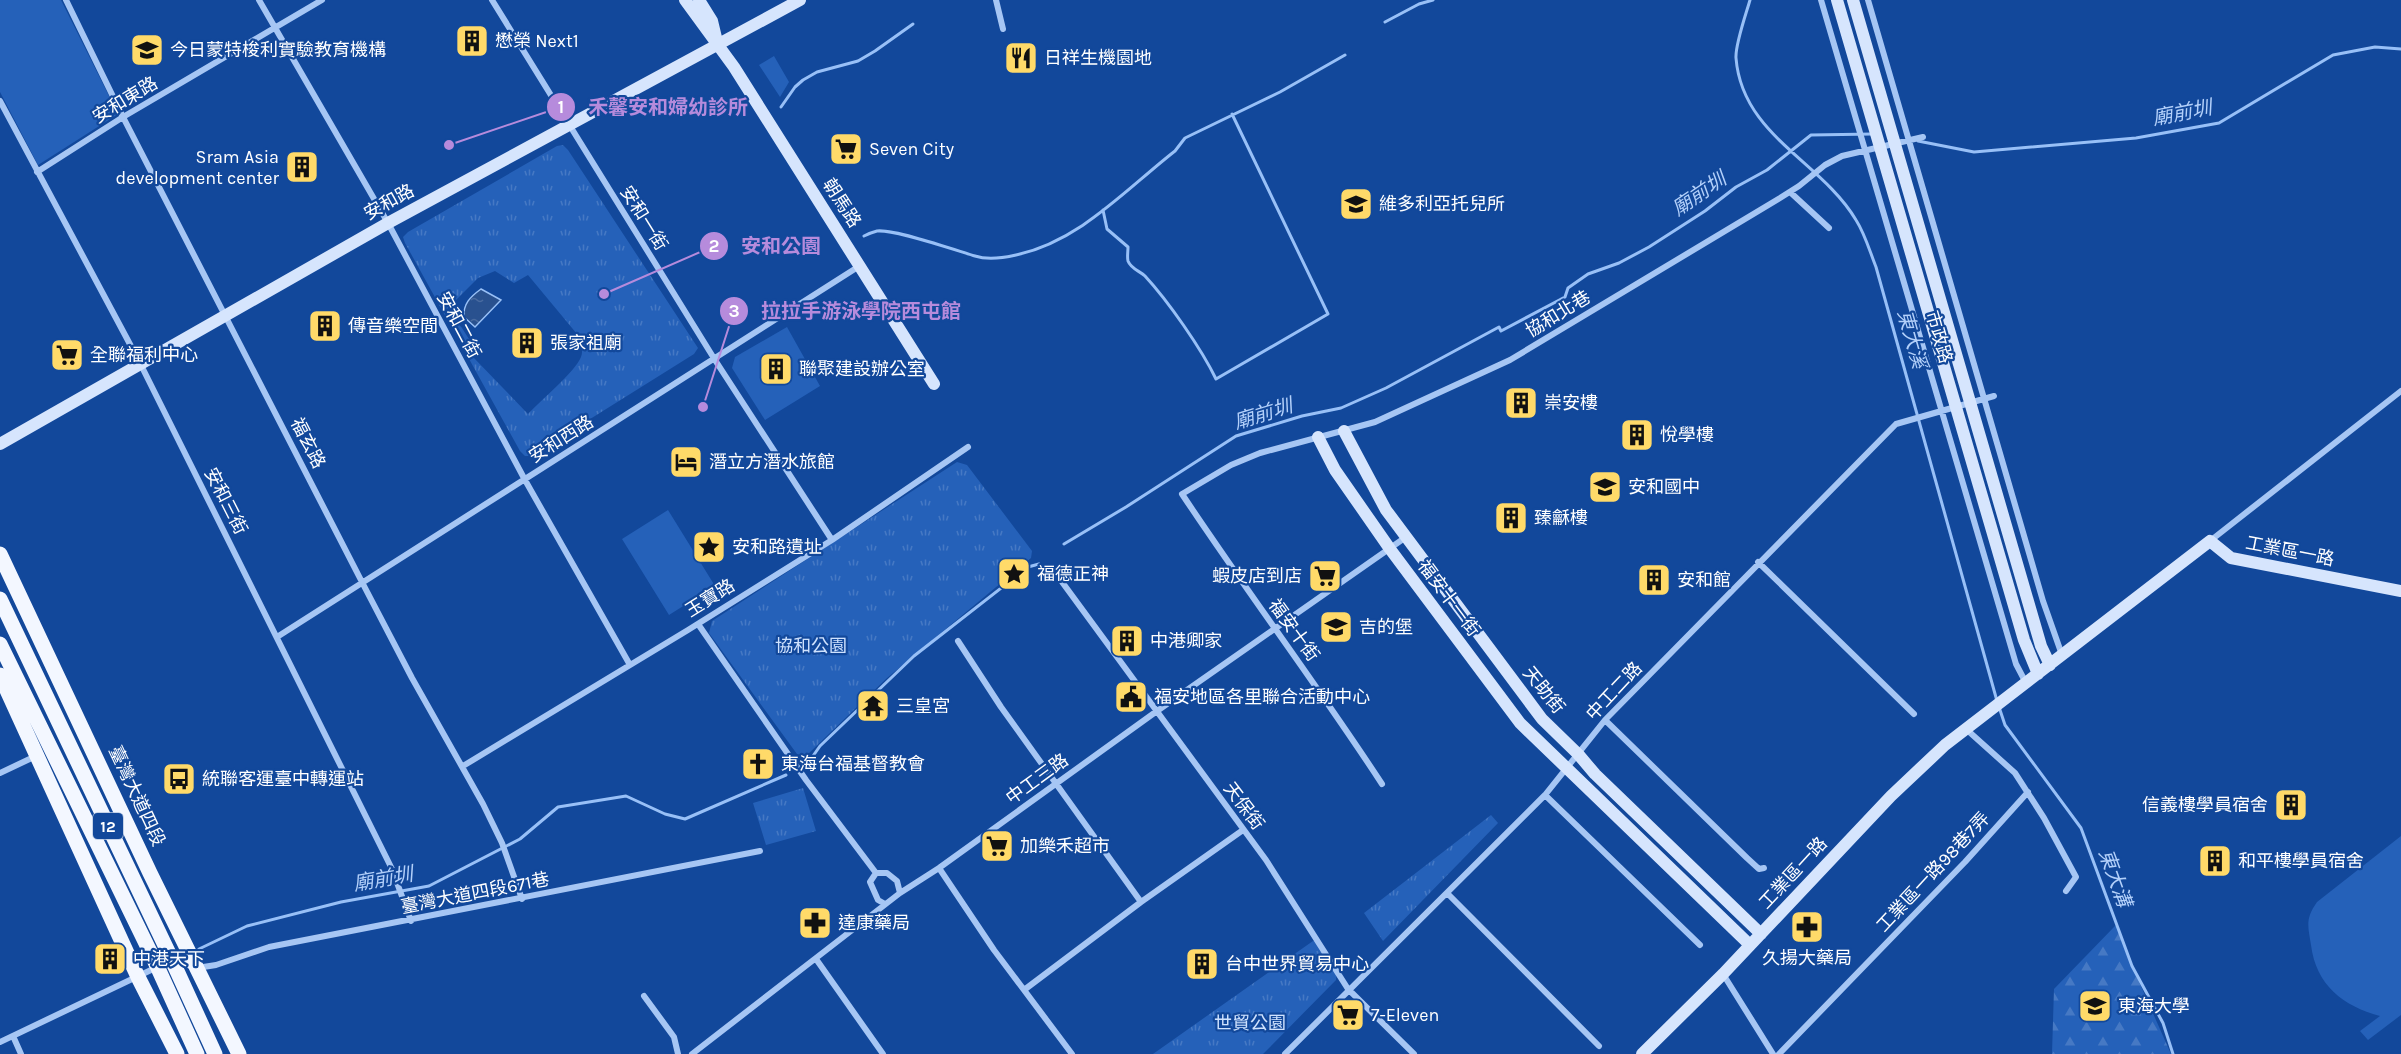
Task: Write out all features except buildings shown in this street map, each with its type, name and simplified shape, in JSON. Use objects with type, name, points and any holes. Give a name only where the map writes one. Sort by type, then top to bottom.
[{"type":"main road","name":"臺灣大道四段","points":[[0,554],[239,1054]]},
{"type":"main road","name":"12","points":[[0,600],[215,1054]]},
{"type":"main road","name":"12","points":[[0,644],[157,966],[197,1054]]},
{"type":"main road","name":"12","points":[[0,675],[138,977],[177,1054]]},
{"type":"street","name":"福玄路","points":[[66,0],[123,117],[363,584],[412,678],[463,766],[502,843],[522,899]]},
{"type":"street","name":"安和二街","points":[[259,0],[388,223],[525,480],[630,665]]},
{"type":"street","name":"安和東路","points":[[37,172],[123,117],[322,0]]},
{"type":"street","name":"安和一街","points":[[492,0],[715,360],[832,540]]},
{"type":"street","name":"朝馬路","points":[[685,0],[717,43],[861,265],[934,384]]},
{"type":"street","name":"朝馬路","points":[[699,0],[712,21],[717,43]]},
{"type":"street","name":"安和路","points":[[0,444],[388,223],[800,0]]},
{"type":"street","points":[[996,0],[1003,28]]},
{"type":"street","name":"市政路","points":[[1821,0],[2016,664],[2026,684]]},
{"type":"street","name":"市政路","points":[[1837,0],[2029,656],[2038,674]]},
{"type":"street","name":"市政路","points":[[1853,0],[2042,646],[2050,664]]},
{"type":"street","name":"市政路","points":[[1868,0],[2047,612],[2062,655]]},
{"type":"street","name":"安和三街","points":[[0,101],[140,363],[392,869],[411,921]]},
{"type":"street","name":"協和北巷","points":[[1182,494],[1231,465],[1260,453],[1375,422],[1510,360],[1790,192],[1825,165],[1842,156],[1923,138]]},
{"type":"street","points":[[1790,192],[1829,228]]},
{"type":"street","name":"安和西路","points":[[277,637],[861,265]]},
{"type":"street","points":[[2026,684],[2401,391]]},
{"type":"street","name":"中工二路","points":[[1285,1054],[1545,795],[1605,720],[1896,424],[1994,396]]},
{"type":"street","name":"天助街","points":[[1344,431],[1386,510],[1542,719],[1578,754],[1594,774],[1761,934]]},
{"type":"street","name":"福安十一街","points":[[1318,437],[1335,470],[1390,549],[1520,723],[1566,769]]},
{"type":"street","name":"玉寶路","points":[[463,766],[832,540],[968,447]]},
{"type":"street","name":"福安十街","points":[[1182,494],[1274,629],[1330,705],[1382,784]]},
{"type":"street","name":"中工三路","points":[[692,1054],[900,892],[939,868],[1157,711],[1406,537]]},
{"type":"street","name":"工業區一路","points":[[2211,541],[2231,558],[2401,591]]},
{"type":"street","points":[[1758,562],[1914,714]]},
{"type":"street","name":"天保街","points":[[1054,571],[1266,860],[1348,989],[1414,1054]]},
{"type":"street","points":[[698,624],[806,780],[876,873]]},
{"type":"street","points":[[958,641],[1056,784],[1100,842],[1141,902]]},
{"type":"street","name":"工業區一路","points":[[1642,1054],[1723,974],[1891,796],[1945,746],[2026,684]]},
{"type":"street","points":[[1605,720],[1747,858],[1759,869],[1764,868]]},
{"type":"street","points":[[1971,726],[2015,773],[2028,792],[2076,877],[2066,891]]},
{"type":"street","points":[[0,773],[36,756]]},
{"type":"street","points":[[1566,769],[1750,945]]},
{"type":"street","name":"工業區一路98巷7弄","points":[[1779,1054],[1965,862],[2028,792]]},
{"type":"street","points":[[1545,795],[1700,945]]},
{"type":"street","points":[[1024,990],[1141,902],[1243,830]]},
{"type":"street","name":"臺灣大道四段671巷","points":[[197,968],[216,965],[269,947],[760,851]]},
{"type":"street","points":[[939,868],[1024,990],[1072,1054]]},
{"type":"street","points":[[876,873],[887,873],[897,881],[900,892]]},
{"type":"street","points":[[876,873],[870,882],[878,900],[885,904]]},
{"type":"street","points":[[1448,894],[1599,1046]]},
{"type":"street","points":[[816,959],[883,1054]]},
{"type":"street","points":[[0,1042],[172,960],[197,968]]},
{"type":"street","points":[[1723,974],[1773,1054]]},
{"type":"street","points":[[644,996],[674,1037],[678,1054]]},
{"type":"street","points":[[12,1036],[21,1054]]},
{"type":"green space","points":[[0,0],[61,0],[118,114],[38,165],[0,92]]},
{"type":"green space","points":[[774,56],[789,82],[780,97],[759,65]]},
{"type":"green space","points":[[563,145],[568,150],[698,348],[694,354],[531,456],[525,456],[520,451],[403,237],[557,146]],"holes":[[[495,271],[514,283],[528,275],[577,334],[582,348],[581,357],[572,370],[528,414],[473,357],[477,352],[462,328],[446,310],[478,278]]]},
{"type":"green space","points":[[787,327],[820,386],[765,420],[732,368],[735,357]]},
{"type":"green space","name":"協和公園","points":[[957,462],[967,465],[1032,551],[1031,558],[887,678],[806,756],[797,754],[709,633],[712,621]]},
{"type":"green space","points":[[668,510],[715,586],[669,615],[622,539]]},
{"type":"green space","points":[[803,788],[816,831],[766,845],[753,803]]},
{"type":"green space","points":[[1491,815],[1498,823],[1383,941],[1364,913]]},
{"type":"green space","points":[[2401,836],[2401,1015],[2368,1040],[2360,1031],[2380,1016],[2343,1000],[2325,982],[2314,959],[2308,923],[2317,902]]},
{"type":"green space","name":"東海大學","points":[[2116,925],[2171,1054],[2052,1054],[2054,989]]},
{"type":"green space","name":"世貿公園","points":[[1313,941],[1319,941],[1337,970],[1336,980],[1263,1054],[1153,1054]]},
{"type":"water","points":[[481,289],[501,300],[475,327],[464,317],[464,312],[468,301]]},
{"type":"waterway","points":[[1385,22],[1419,4],[1433,0]]},
{"type":"waterway","name":"東大溪","points":[[1750,0],[1736,52],[1741,85],[1752,108],[1767,128],[1841,199],[1865,237],[1876,267],[1997,701]]},
{"type":"waterway","points":[[781,107],[803,80],[817,72],[858,61],[913,24]]},
{"type":"waterway","name":"廟前圳","points":[[1918,141],[1974,152],[2136,138],[2219,123],[2333,55],[2375,47],[2401,49]]},
{"type":"waterway","points":[[864,236],[877,231],[886,231],[985,258],[1011,256],[1039,248],[1061,238],[1101,212],[1175,151],[1185,138],[1280,92],[1345,55]]},
{"type":"waterway","points":[[1103,210],[1107,229],[1128,247],[1129,264],[1145,276],[1174,311],[1216,379],[1328,314],[1232,114]]},
{"type":"waterway","name":"廟前圳","points":[[1064,544],[1236,436],[1302,416],[1341,408],[1386,388],[1499,327],[1501,331],[1565,297],[1568,288],[1588,274],[1619,263],[1649,247],[1705,211],[1736,187],[1767,170],[1811,135],[1873,134]]},
{"type":"waterway","points":[[806,766],[820,746],[914,656],[1028,567],[1039,564]]},
{"type":"waterway","name":"東大溝","points":[[1999,707],[2005,725],[2081,828],[2132,966],[2163,1023],[2173,1054]]},
{"type":"waterway","name":"廟前圳","points":[[199,949],[247,926],[341,902],[429,886],[520,839],[558,807],[626,796],[665,814],[685,819],[786,775]]},
{"type":"place","name":"懋榮 Next1","points":[[472,41]]},
{"type":"place","name":"今日蒙特梭利實驗教育機構","points":[[147,50]]},
{"type":"place","name":"日祥生機園地","points":[[1021,58]]},
{"type":"place","name":"禾馨安和婦幼診所","points":[[449,145]]},
{"type":"place","name":"Seven City","points":[[846,149]]},
{"type":"place","name":"Sram Asia development center","points":[[302,167]]},
{"type":"place","name":"維多利亞托兒所","points":[[1356,204]]},
{"type":"place","name":"安和公園","points":[[604,294]]},
{"type":"place","name":"傳音樂空間","points":[[325,326]]},
{"type":"place","name":"張家祖廟","points":[[527,343]]},
{"type":"place","name":"全聯福利中心","points":[[67,355]]},
{"type":"place","name":"聯聚建設辦公室","points":[[776,369]]},
{"type":"place","name":"崇安樓","points":[[1521,403]]},
{"type":"place","name":"拉拉手游泳學院西屯館","points":[[703,407]]},
{"type":"place","name":"悅學樓","points":[[1637,435]]},
{"type":"place","name":"潛立方潛水旅館","points":[[686,462]]},
{"type":"place","name":"安和國中","points":[[1605,487]]},
{"type":"place","name":"臻龢樓","points":[[1511,518]]},
{"type":"place","name":"安和路遺址","points":[[709,547]]},
{"type":"place","name":"福德正神","points":[[1014,574]]},
{"type":"place","name":"蝦皮店到店","points":[[1325,576]]},
{"type":"place","name":"安和館","points":[[1654,580]]},
{"type":"place","name":"吉的堡","points":[[1336,627]]},
{"type":"place","name":"中港卿家","points":[[1127,641]]},
{"type":"place","name":"福安地區各里聯合活動中心","points":[[1131,697]]},
{"type":"place","name":"三皇宮","points":[[873,706]]},
{"type":"place","name":"東海台福基督教會","points":[[758,764]]},
{"type":"place","name":"統聯客運臺中轉運站","points":[[179,779]]},
{"type":"place","name":"信義樓學員宿舍","points":[[2291,805]]},
{"type":"place","name":"加樂禾超市","points":[[997,846]]},
{"type":"place","name":"和平樓學員宿舍","points":[[2215,861]]},
{"type":"place","name":"達康藥局","points":[[815,923]]},
{"type":"place","name":"久揚大藥局","points":[[1807,927]]},
{"type":"place","name":"中港天下","points":[[110,959]]},
{"type":"place","name":"台中世界貿易中心","points":[[1202,964]]},
{"type":"place","name":"東海大學","points":[[2095,1006]]},
{"type":"place","name":"7-Eleven","points":[[1348,1015]]}]
